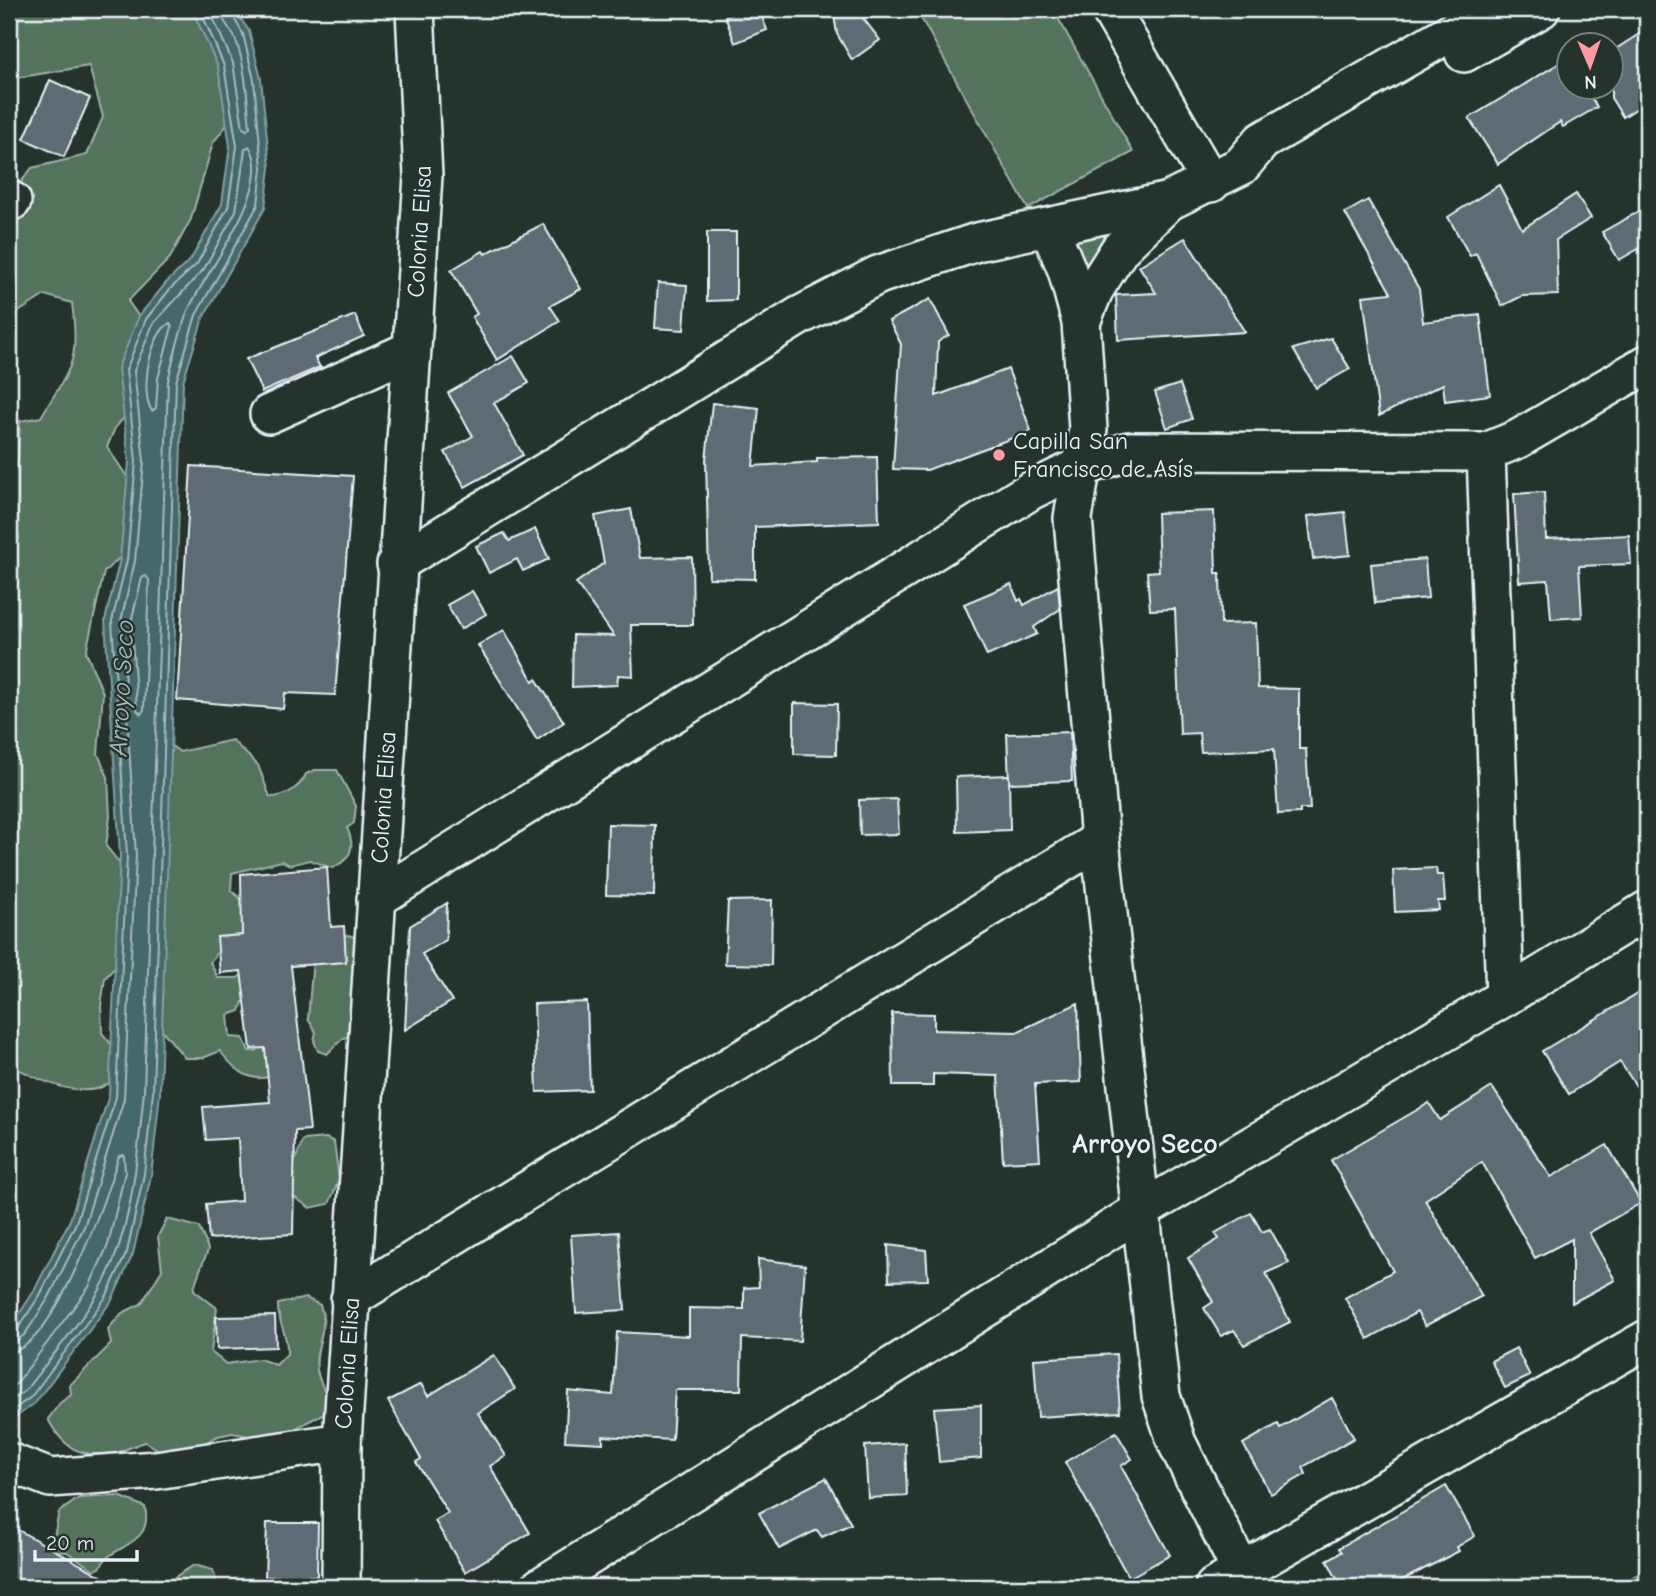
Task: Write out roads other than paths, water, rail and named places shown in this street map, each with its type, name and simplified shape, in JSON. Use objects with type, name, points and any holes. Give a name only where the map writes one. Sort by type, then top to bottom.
[{"type":"street","name":"Colonia Elisa","points":[[341,1587],[342,1442],[350,1299],[423,176],[415,9]]},
{"type":"street","points":[[1110,9],[1226,175]]},
{"type":"street","points":[[1226,175],[1262,141],[1491,9]]},
{"type":"street","points":[[396,564],[799,316],[867,281],[977,242],[1169,201],[1226,175],[1272,163],[1541,9]]},
{"type":"street","points":[[1081,323],[1094,290],[1120,249],[1169,201]]},
{"type":"street","points":[[1049,227],[1067,270],[1081,323],[1088,429],[1073,518],[1100,840],[1161,1396],[1177,1443],[1235,1582],[1647,1339]]},
{"type":"street","points":[[269,414],[411,350]]},
{"type":"street","points":[[376,899],[1018,498],[1082,466],[1129,451],[1486,452],[1518,439],[1647,365]]},
{"type":"street","points":[[1486,452],[1506,997]]},
{"type":"street","points":[[350,1299],[1100,840]]},
{"type":"street","points":[[540,1587],[1140,1211],[1646,913]]},
{"type":"street","points":[[9,1462],[50,1478],[156,1470],[342,1442]]},
{"type":"water","points":[[192,9],[234,9],[249,31],[261,79],[270,168],[265,208],[203,318],[183,382],[160,1093],[151,1176],[133,1254],[112,1300],[35,1403],[9,1422],[9,1330],[34,1291],[70,1220],[109,1095],[120,855],[105,620],[120,559],[129,461],[118,368],[139,316],[166,283],[191,259],[222,204],[230,146],[218,67]]},
{"type":"place","name":"Capilla San Francisco de Asís","points":[[999,455]]},
{"type":"district","name":"Arroyo Seco","points":[[1145,1144]]}]
